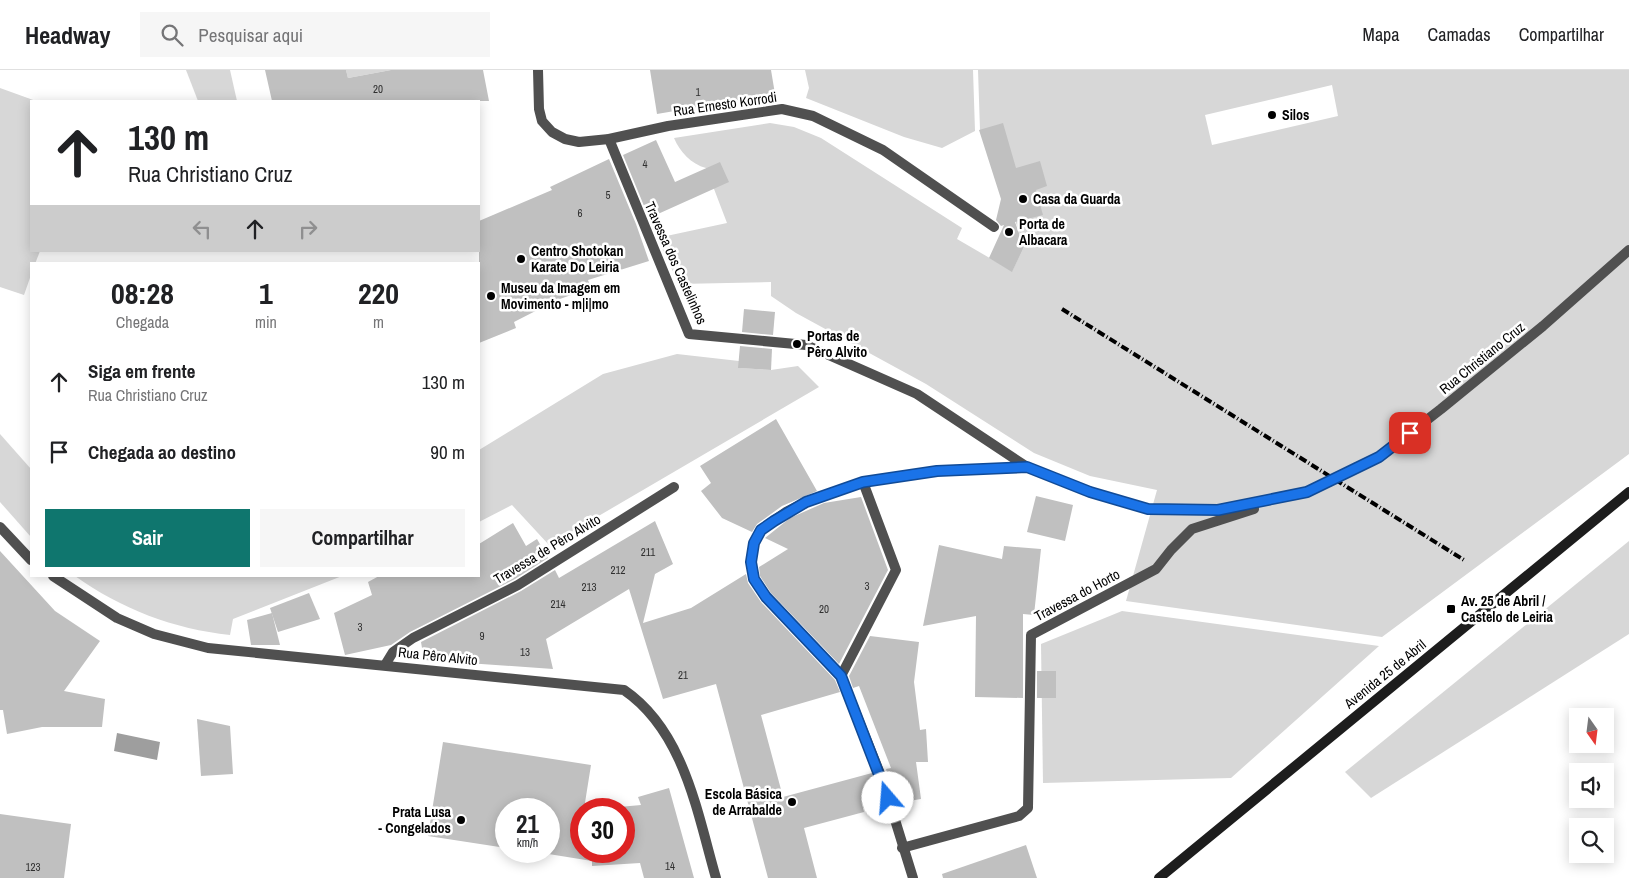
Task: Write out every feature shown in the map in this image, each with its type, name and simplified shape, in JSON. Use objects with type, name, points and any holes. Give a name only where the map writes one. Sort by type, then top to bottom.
[{"type":"main road","name":"Avenida 25 de Abril","points":[[1159,878],[1629,492]]},
{"type":"street","name":"Rua Ernesto Korrodi","points":[[538,70],[539,109],[542,121],[552,132],[565,139],[579,142],[609,139],[668,126],[782,109],[813,116],[883,150],[994,227]]},
{"type":"street","name":"Travessa dos Castelinhos","points":[[609,139],[688,334],[806,345],[917,394],[1027,467]]},
{"type":"street","name":"Rua Christiano Cruz","points":[[1027,467],[1090,492],[1148,509],[1218,510],[1307,492],[1379,457],[1441,410],[1535,332],[1629,250]]},
{"type":"street","points":[[913,878],[902,848],[883,781],[841,676],[766,597],[754,579],[751,562],[754,543],[761,530],[806,502],[863,482],[937,471],[1027,467]]},
{"type":"street","points":[[841,676],[896,570],[863,482]]},
{"type":"street","name":"Travessa de Pêro Alvito","points":[[385,665],[393,652],[413,638],[518,585],[674,487]]},
{"type":"street","name":"Travessa do Horto","points":[[902,848],[1018,816],[1028,808],[1030,635],[1156,569],[1171,550],[1192,529],[1296,495]]},
{"type":"street","points":[[0,527],[30,559]]},
{"type":"street","name":"Rua Pêro Alvito","points":[[55,577],[117,618],[154,634],[208,648],[624,690],[640,701],[652,714],[679,759],[716,878]]},
{"type":"shaded area","points":[[186,70],[230,70],[237,100],[198,100]]},
{"type":"shaded area","points":[[346,70],[391,70],[348,78]]},
{"type":"shaded area","points":[[805,70],[973,70],[975,131],[942,148],[904,137],[806,98],[809,88]]},
{"type":"shaded area","points":[[978,70],[1629,70],[1629,454],[1382,637],[1126,601],[1157,490],[1090,476],[1034,453],[926,384],[796,313],[771,296],[771,282],[679,284],[657,238],[727,223],[706,168],[696,164],[687,157],[679,148],[674,138],[770,123],[794,127],[821,138],[962,228],[957,239],[1012,271],[1024,247],[1011,208],[980,130]],"holes":[[[1332,85],[1338,116],[1212,145],[1205,115]]]},
{"type":"shaded area","points":[[0,88],[33,100],[30,100],[30,252],[40,252],[36,262],[30,262],[30,278],[24,295],[0,287]]},
{"type":"shaded area","points":[[677,354],[739,361],[739,368],[771,370],[798,366],[819,387],[549,545],[512,505],[480,521],[480,449],[603,374]]},
{"type":"shaded area","points":[[0,434],[30,468],[30,536],[0,502]]},
{"type":"shaded area","points":[[1629,541],[1629,634],[1371,798],[1345,772]]},
{"type":"shaded area","points":[[76,577],[339,577],[233,619],[230,635],[189,628],[149,616],[129,608]]},
{"type":"shaded area","points":[[1122,611],[1379,646],[1231,778],[1043,783],[1041,644]]},
{"type":"shaded area","points":[[117,733],[160,742],[157,760],[114,751]]},
{"type":"building","points":[[265,70],[346,70],[348,78],[391,70],[483,70],[489,101],[480,100],[272,100]]},
{"type":"building","points":[[650,70],[771,70],[775,94],[657,114]]},
{"type":"building","points":[[1003,123],[1016,168],[1040,161],[1047,186],[1036,190],[1043,215],[1015,222],[1024,247],[1012,272],[989,258],[1004,225],[1001,226],[996,220],[1001,199],[979,130]]},
{"type":"building","points":[[656,140],[675,182],[720,162],[729,182],[649,218],[623,155]]},
{"type":"building","points":[[609,159],[649,261],[588,280],[591,288],[557,300],[514,322],[516,328],[480,343],[480,221],[552,190],[550,187]]},
{"type":"building","points":[[744,309],[775,312],[773,335],[742,332]]},
{"type":"building","points":[[740,346],[772,349],[771,370],[738,368]]},
{"type":"building","points":[[776,419],[817,491],[782,506],[757,524],[752,532],[722,518],[701,491],[711,483],[700,466]]},
{"type":"building","points":[[1036,496],[1073,505],[1065,541],[1027,532]]},
{"type":"building","points":[[861,497],[888,570],[839,664],[771,593],[760,576],[759,567],[788,549],[765,538],[790,518],[824,503]]},
{"type":"building","points":[[655,521],[673,564],[655,574],[643,623],[691,608],[746,574],[748,583],[761,602],[835,680],[840,692],[761,715],[783,797],[872,773],[877,783],[883,805],[863,808],[864,812],[804,828],[817,878],[768,878],[716,684],[663,699],[629,589],[546,639],[553,669],[424,660],[421,642],[521,591],[555,570],[559,578]]},
{"type":"building","points":[[513,523],[526,546],[537,539],[548,558],[515,579],[410,632],[391,645],[345,655],[334,613],[372,595],[368,582],[377,577],[480,577],[480,543]]},
{"type":"building","points":[[939,545],[1002,559],[1004,546],[1041,549],[1034,615],[1023,614],[1023,698],[975,697],[976,616],[923,626]]},
{"type":"building","points":[[0,551],[55,611],[100,641],[64,691],[105,699],[102,727],[42,727],[7,734],[3,710],[0,710]]},
{"type":"building","points":[[309,593],[320,619],[278,632],[270,608]]},
{"type":"building","points":[[272,613],[280,645],[251,645],[247,620]]},
{"type":"building","points":[[870,636],[919,642],[914,682],[920,730],[926,729],[928,762],[916,762],[921,799],[897,803],[886,769],[891,768],[859,686],[853,688],[849,676]]},
{"type":"building","points":[[1037,671],[1056,671],[1056,698],[1037,698]]},
{"type":"building","points":[[197,719],[230,726],[233,774],[201,776]]},
{"type":"building","points":[[443,742],[591,765],[586,798],[570,798],[570,857],[560,856],[560,798],[495,798],[495,846],[428,836]]},
{"type":"building","points":[[669,788],[694,878],[644,878],[640,863],[592,866],[592,863],[635,863],[635,806],[641,805],[638,797]]},
{"type":"building","points":[[0,814],[71,824],[64,878],[0,878]]},
{"type":"building","points":[[1026,845],[1037,878],[943,878],[942,874]]},
{"type":"railway","points":[[1062,309],[1464,560]]},
{"type":"place","name":"Silos","points":[[1272,115]]},
{"type":"place","name":"Casa da Guarda","points":[[1023,199]]},
{"type":"place","name":"Porta de Albacara","points":[[1009,232]]},
{"type":"place","name":"Centro Shotokan Karate Do Leiria","points":[[521,259]]},
{"type":"place","name":"Museu da Imagem em Movimento - m|i|mo","points":[[491,296]]},
{"type":"place","name":"Portas de Pêro Alvito","points":[[797,344]]},
{"type":"place","name":"Av. 25 de Abril / Castelo de Leiria","points":[[1451,609]]},
{"type":"place","name":"Escola Básica de Arrabalde","points":[[792,802]]},
{"type":"place","name":"Prata Lusa - Congelados","points":[[461,820]]},
{"type":"route","points":[[888,798],[841,676],[766,597],[754,579],[751,562],[754,543],[761,530],[786,512],[806,502],[863,482],[937,471],[1027,467],[1090,492],[1148,509],[1218,510],[1278,500],[1307,492],[1379,457],[1410,433]]}]
